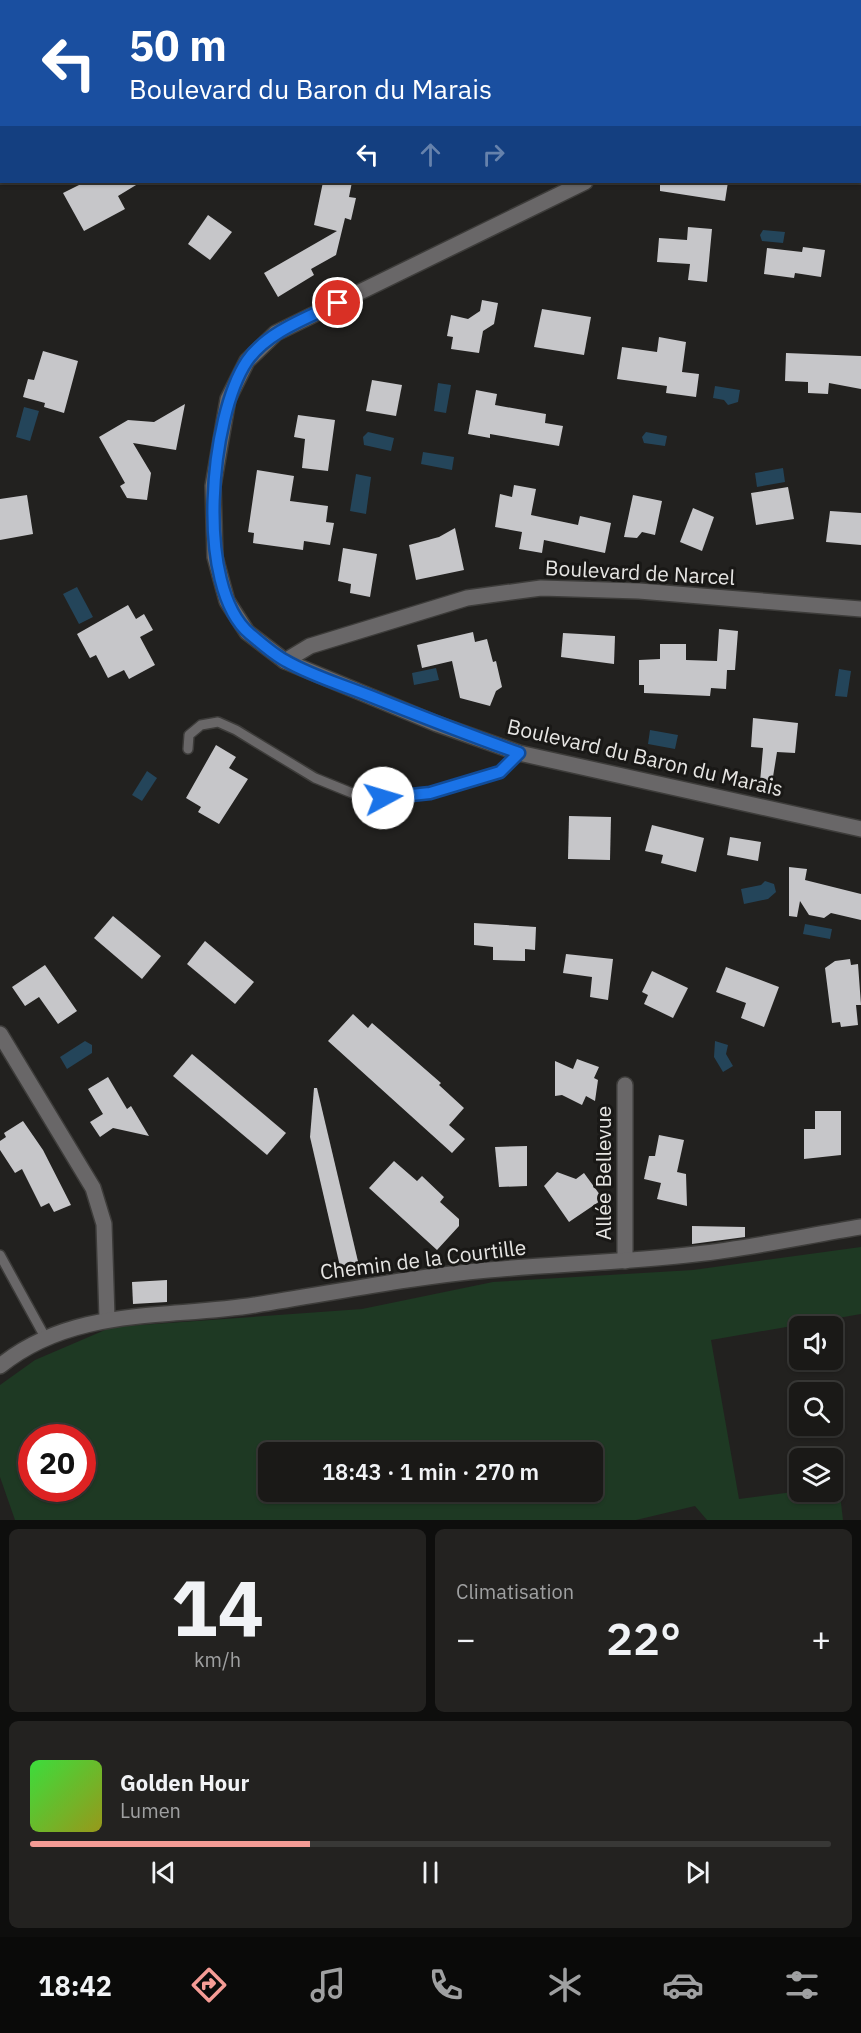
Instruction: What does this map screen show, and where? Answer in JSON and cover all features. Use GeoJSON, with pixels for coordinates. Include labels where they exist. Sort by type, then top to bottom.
{"type":"FeatureCollection","features":[{"type":"Feature","properties":{"kind":"street","name":"Boulevard du Baron du Marais"},"geometry":{"type":"LineString","coordinates":[[583,183],[276,333],[247,361],[228,399],[213,486],[214,557],[227,601],[247,632],[285,661],[437,724],[519,753],[861,829]]}},
{"type":"Feature","properties":{"kind":"street","name":"Boulevard de Narcel"},"geometry":{"type":"LineString","coordinates":[[285,661],[310,646],[468,598],[541,588],[639,591],[861,609]]}},
{"type":"Feature","properties":{"kind":"street"},"geometry":{"type":"LineString","coordinates":[[0,1034],[93,1188],[104,1224],[107,1318]]}},
{"type":"Feature","properties":{"kind":"street","name":"Allée Bellevue"},"geometry":{"type":"LineString","coordinates":[[625,1085],[625,1261]]}},
{"type":"Feature","properties":{"kind":"street","name":"Chemin de la Courtille"},"geometry":{"type":"LineString","coordinates":[[0,1366],[45,1337],[107,1318],[254,1305],[321,1292],[487,1270],[698,1254],[861,1227]]}},
{"type":"Feature","properties":{"kind":"lane"},"geometry":{"type":"LineString","coordinates":[[188,749],[189,735],[201,725],[218,722],[236,730],[315,778],[352,794],[383,798],[430,793],[500,772],[519,753]]}},
{"type":"Feature","properties":{"kind":"lane"},"geometry":{"type":"LineString","coordinates":[[0,1255],[45,1337]]}},
{"type":"Feature","properties":{"kind":"green space"},"geometry":{"type":"Polygon","coordinates":[[[861,1247],[861,1314],[843,1317],[789,1316],[789,1326],[711,1340],[739,1499],[789,1493],[789,1502],[841,1502],[843,1520],[707,1520],[695,1506],[636,1520],[15,1520],[0,1477],[0,1385],[35,1360],[112,1327],[362,1309],[493,1282],[693,1270],[861,1247]]]}},
{"type":"Feature","properties":{"kind":"water"},"geometry":{"type":"Polygon","coordinates":[[[763,230],[785,232],[783,243],[762,241],[760,235],[763,230]]]}},
{"type":"Feature","properties":{"kind":"water"},"geometry":{"type":"Polygon","coordinates":[[[438,383],[451,385],[446,413],[434,411],[438,383]]]}},
{"type":"Feature","properties":{"kind":"water"},"geometry":{"type":"Polygon","coordinates":[[[715,386],[740,390],[738,402],[728,405],[724,400],[713,398],[715,386]]]}},
{"type":"Feature","properties":{"kind":"water"},"geometry":{"type":"Polygon","coordinates":[[[24,407],[39,411],[30,441],[16,437],[24,407]]]}},
{"type":"Feature","properties":{"kind":"water"},"geometry":{"type":"Polygon","coordinates":[[[368,432],[394,438],[391,451],[364,445],[363,437],[368,432]]]}},
{"type":"Feature","properties":{"kind":"water"},"geometry":{"type":"Polygon","coordinates":[[[646,432],[667,436],[665,446],[644,443],[642,437],[646,432]]]}},
{"type":"Feature","properties":{"kind":"water"},"geometry":{"type":"Polygon","coordinates":[[[423,452],[454,457],[452,470],[421,464],[423,452]]]}},
{"type":"Feature","properties":{"kind":"water"},"geometry":{"type":"Polygon","coordinates":[[[783,468],[785,482],[757,487],[755,473],[783,468]]]}},
{"type":"Feature","properties":{"kind":"water"},"geometry":{"type":"Polygon","coordinates":[[[356,474],[371,477],[366,514],[350,511],[356,474]]]}},
{"type":"Feature","properties":{"kind":"water"},"geometry":{"type":"Polygon","coordinates":[[[77,587],[93,617],[79,624],[63,594],[77,587]]]}},
{"type":"Feature","properties":{"kind":"water"},"geometry":{"type":"Polygon","coordinates":[[[436,668],[439,680],[414,685],[412,673],[436,668]]]}},
{"type":"Feature","properties":{"kind":"water"},"geometry":{"type":"Polygon","coordinates":[[[839,669],[851,671],[847,697],[835,696],[839,669]]]}},
{"type":"Feature","properties":{"kind":"water"},"geometry":{"type":"Polygon","coordinates":[[[650,730],[678,735],[675,749],[648,744],[650,730]]]}},
{"type":"Feature","properties":{"kind":"water"},"geometry":{"type":"Polygon","coordinates":[[[147,771],[157,778],[142,801],[132,795],[147,771]]]}},
{"type":"Feature","properties":{"kind":"water"},"geometry":{"type":"Polygon","coordinates":[[[765,881],[774,884],[776,892],[768,899],[744,904],[741,889],[761,885],[765,881]]]}},
{"type":"Feature","properties":{"kind":"water"},"geometry":{"type":"Polygon","coordinates":[[[805,924],[832,929],[830,939],[803,934],[805,924]]]}},
{"type":"Feature","properties":{"kind":"water"},"geometry":{"type":"Polygon","coordinates":[[[85,1041],[92,1045],[92,1053],[67,1069],[60,1057],[85,1041]]]}},
{"type":"Feature","properties":{"kind":"water"},"geometry":{"type":"Polygon","coordinates":[[[715,1041],[728,1045],[726,1054],[733,1066],[723,1072],[714,1057],[715,1041]]]}},
{"type":"Feature","properties":{"kind":"building"},"geometry":{"type":"Polygon","coordinates":[[[83,183],[139,183],[118,196],[125,209],[84,231],[63,193],[83,183]]]}},
{"type":"Feature","properties":{"kind":"building"},"geometry":{"type":"Polygon","coordinates":[[[323,183],[352,183],[349,197],[356,198],[351,220],[345,218],[336,255],[311,269],[314,275],[278,297],[264,273],[337,231],[314,225],[323,183]]]}},
{"type":"Feature","properties":{"kind":"building"},"geometry":{"type":"Polygon","coordinates":[[[660,183],[728,183],[725,201],[660,191],[660,183]]]}},
{"type":"Feature","properties":{"kind":"building"},"geometry":{"type":"Polygon","coordinates":[[[208,215],[232,232],[210,260],[188,244],[208,215]]]}},
{"type":"Feature","properties":{"kind":"building"},"geometry":{"type":"Polygon","coordinates":[[[688,227],[712,229],[707,282],[688,280],[690,264],[657,262],[659,238],[687,240],[688,227]]]}},
{"type":"Feature","properties":{"kind":"building"},"geometry":{"type":"Polygon","coordinates":[[[803,247],[825,250],[821,277],[795,273],[794,278],[764,274],[767,248],[802,252],[803,247]]]}},
{"type":"Feature","properties":{"kind":"building"},"geometry":{"type":"Polygon","coordinates":[[[482,300],[498,303],[494,324],[483,331],[479,353],[451,349],[453,337],[447,336],[451,315],[468,319],[480,311],[482,300]]]}},
{"type":"Feature","properties":{"kind":"building"},"geometry":{"type":"Polygon","coordinates":[[[542,309],[591,317],[584,355],[534,347],[542,309]]]}},
{"type":"Feature","properties":{"kind":"building"},"geometry":{"type":"Polygon","coordinates":[[[659,337],[686,342],[682,372],[699,374],[696,397],[666,393],[667,386],[617,379],[622,347],[657,352],[659,337]]]}},
{"type":"Feature","properties":{"kind":"building"},"geometry":{"type":"Polygon","coordinates":[[[43,351],[78,361],[64,413],[44,407],[45,403],[23,397],[28,379],[34,380],[43,351]]]}},
{"type":"Feature","properties":{"kind":"building"},"geometry":{"type":"Polygon","coordinates":[[[786,353],[861,356],[861,389],[829,383],[828,394],[808,393],[808,382],[785,381],[786,353]]]}},
{"type":"Feature","properties":{"kind":"building"},"geometry":{"type":"Polygon","coordinates":[[[372,380],[402,385],[396,416],[366,411],[372,380]]]}},
{"type":"Feature","properties":{"kind":"building"},"geometry":{"type":"Polygon","coordinates":[[[476,390],[497,394],[495,405],[546,414],[545,423],[563,426],[559,446],[490,434],[490,438],[468,434],[476,390]]]}},
{"type":"Feature","properties":{"kind":"building"},"geometry":{"type":"Polygon","coordinates":[[[185,404],[176,450],[133,443],[151,473],[147,500],[127,498],[120,486],[125,483],[99,437],[128,420],[154,422],[185,404]]]}},
{"type":"Feature","properties":{"kind":"building"},"geometry":{"type":"Polygon","coordinates":[[[298,415],[335,420],[328,471],[302,468],[305,439],[294,437],[298,415]]]}},
{"type":"Feature","properties":{"kind":"building"},"geometry":{"type":"Polygon","coordinates":[[[257,470],[294,476],[290,501],[328,506],[326,522],[334,523],[330,545],[304,541],[303,550],[253,543],[254,533],[248,532],[257,470]]]}},
{"type":"Feature","properties":{"kind":"building"},"geometry":{"type":"Polygon","coordinates":[[[514,485],[536,489],[531,515],[578,525],[580,516],[611,523],[605,553],[544,540],[542,553],[519,549],[522,532],[495,527],[500,494],[512,497],[514,485]]]}},
{"type":"Feature","properties":{"kind":"building"},"geometry":{"type":"Polygon","coordinates":[[[788,487],[794,519],[756,525],[751,493],[788,487]]]}},
{"type":"Feature","properties":{"kind":"building"},"geometry":{"type":"Polygon","coordinates":[[[27,495],[33,534],[0,540],[0,499],[27,495]]]}},
{"type":"Feature","properties":{"kind":"building"},"geometry":{"type":"Polygon","coordinates":[[[633,495],[662,501],[655,535],[642,532],[637,538],[624,537],[633,495]]]}},
{"type":"Feature","properties":{"kind":"building"},"geometry":{"type":"Polygon","coordinates":[[[693,508],[714,517],[702,551],[680,542],[693,508]]]}},
{"type":"Feature","properties":{"kind":"building"},"geometry":{"type":"Polygon","coordinates":[[[830,511],[861,513],[861,545],[826,542],[830,511]]]}},
{"type":"Feature","properties":{"kind":"building"},"geometry":{"type":"Polygon","coordinates":[[[455,528],[464,570],[416,580],[409,545],[439,537],[455,528]]]}},
{"type":"Feature","properties":{"kind":"building"},"geometry":{"type":"Polygon","coordinates":[[[343,548],[377,554],[370,597],[350,593],[351,584],[338,581],[343,548]]]}},
{"type":"Feature","properties":{"kind":"building"},"geometry":{"type":"Polygon","coordinates":[[[128,605],[136,619],[144,614],[153,630],[140,637],[155,665],[129,679],[124,670],[108,678],[96,655],[90,658],[77,634],[128,605]]]}},
{"type":"Feature","properties":{"kind":"building"},"geometry":{"type":"Polygon","coordinates":[[[719,629],[738,631],[735,670],[727,670],[726,689],[711,688],[710,696],[644,693],[644,685],[639,685],[639,660],[660,659],[660,644],[686,644],[686,660],[717,661],[719,629]]]}},
{"type":"Feature","properties":{"kind":"building"},"geometry":{"type":"Polygon","coordinates":[[[473,632],[475,642],[487,639],[493,662],[496,661],[502,687],[496,691],[490,706],[460,698],[452,661],[422,668],[417,645],[473,632]]]}},
{"type":"Feature","properties":{"kind":"building"},"geometry":{"type":"Polygon","coordinates":[[[563,633],[615,636],[614,664],[561,657],[563,633]]]}},
{"type":"Feature","properties":{"kind":"building"},"geometry":{"type":"Polygon","coordinates":[[[753,718],[798,723],[795,753],[777,752],[772,783],[760,782],[763,748],[751,747],[753,718]]]}},
{"type":"Feature","properties":{"kind":"building"},"geometry":{"type":"Polygon","coordinates":[[[216,745],[236,757],[229,768],[248,779],[219,824],[198,812],[201,807],[186,798],[216,745]]]}},
{"type":"Feature","properties":{"kind":"building"},"geometry":{"type":"Polygon","coordinates":[[[569,816],[611,817],[610,860],[568,859],[569,816]]]}},
{"type":"Feature","properties":{"kind":"building"},"geometry":{"type":"Polygon","coordinates":[[[652,825],[704,838],[696,872],[661,863],[663,855],[645,851],[652,825]]]}},
{"type":"Feature","properties":{"kind":"building"},"geometry":{"type":"Polygon","coordinates":[[[730,837],[761,842],[758,861],[727,855],[730,837]]]}},
{"type":"Feature","properties":{"kind":"building"},"geometry":{"type":"Polygon","coordinates":[[[789,867],[807,869],[805,880],[861,894],[861,920],[831,913],[824,918],[809,915],[800,901],[797,917],[789,916],[789,867]]]}},
{"type":"Feature","properties":{"kind":"building"},"geometry":{"type":"Polygon","coordinates":[[[113,916],[161,956],[142,979],[94,938],[113,916]]]}},
{"type":"Feature","properties":{"kind":"building"},"geometry":{"type":"Polygon","coordinates":[[[474,923],[536,927],[535,950],[525,949],[525,961],[493,960],[493,947],[474,945],[474,923]]]}},
{"type":"Feature","properties":{"kind":"building"},"geometry":{"type":"Polygon","coordinates":[[[205,941],[254,982],[235,1004],[187,964],[205,941]]]}},
{"type":"Feature","properties":{"kind":"building"},"geometry":{"type":"Polygon","coordinates":[[[566,954],[613,959],[608,1000],[590,997],[592,977],[563,973],[566,954]]]}},
{"type":"Feature","properties":{"kind":"building"},"geometry":{"type":"Polygon","coordinates":[[[850,959],[851,965],[858,964],[861,1005],[856,1005],[858,1025],[841,1027],[840,1022],[832,1023],[825,968],[835,961],[850,959]]]}},
{"type":"Feature","properties":{"kind":"building"},"geometry":{"type":"Polygon","coordinates":[[[45,965],[77,1011],[58,1024],[39,997],[25,1006],[12,987],[45,965]]]}},
{"type":"Feature","properties":{"kind":"building"},"geometry":{"type":"Polygon","coordinates":[[[726,967],[779,987],[764,1027],[741,1018],[746,1003],[716,992],[726,967]]]}},
{"type":"Feature","properties":{"kind":"building"},"geometry":{"type":"Polygon","coordinates":[[[652,971],[688,988],[673,1018],[644,1004],[648,995],[642,992],[652,971]]]}},
{"type":"Feature","properties":{"kind":"building"},"geometry":{"type":"Polygon","coordinates":[[[353,1014],[368,1028],[372,1023],[441,1083],[439,1085],[464,1108],[449,1125],[465,1139],[452,1153],[328,1041],[353,1014]]]}},
{"type":"Feature","properties":{"kind":"building"},"geometry":{"type":"Polygon","coordinates":[[[192,1054],[286,1133],[267,1155],[173,1076],[192,1054]]]}},
{"type":"Feature","properties":{"kind":"building"},"geometry":{"type":"Polygon","coordinates":[[[577,1059],[599,1067],[594,1078],[598,1080],[595,1101],[586,1096],[582,1105],[562,1095],[555,1096],[555,1061],[573,1069],[577,1059]]]}},
{"type":"Feature","properties":{"kind":"building"},"geometry":{"type":"Polygon","coordinates":[[[108,1077],[127,1109],[131,1106],[149,1136],[113,1128],[100,1137],[90,1122],[103,1114],[88,1089],[108,1077]]]}},
{"type":"Feature","properties":{"kind":"building"},"geometry":{"type":"Polygon","coordinates":[[[314,1088],[317,1088],[361,1274],[342,1275],[310,1137],[314,1088]]]}},
{"type":"Feature","properties":{"kind":"building"},"geometry":{"type":"Polygon","coordinates":[[[815,1111],[841,1111],[841,1155],[804,1159],[804,1129],[815,1129],[815,1111]]]}},
{"type":"Feature","properties":{"kind":"building"},"geometry":{"type":"Polygon","coordinates":[[[23,1121],[43,1150],[71,1205],[54,1212],[49,1203],[41,1207],[22,1169],[15,1173],[0,1150],[0,1141],[6,1137],[4,1133],[23,1121]]]}},
{"type":"Feature","properties":{"kind":"building"},"geometry":{"type":"Polygon","coordinates":[[[659,1135],[684,1140],[677,1172],[686,1174],[687,1206],[657,1199],[661,1183],[644,1179],[649,1156],[655,1156],[659,1135]]]}},
{"type":"Feature","properties":{"kind":"building"},"geometry":{"type":"Polygon","coordinates":[[[527,1146],[527,1186],[499,1187],[495,1147],[527,1146]]]}},
{"type":"Feature","properties":{"kind":"building"},"geometry":{"type":"Polygon","coordinates":[[[394,1161],[417,1181],[422,1176],[444,1197],[440,1202],[459,1219],[459,1226],[437,1250],[369,1188],[394,1161]]]}},
{"type":"Feature","properties":{"kind":"building"},"geometry":{"type":"Polygon","coordinates":[[[557,1172],[576,1179],[584,1173],[603,1199],[569,1222],[544,1186],[557,1172]]]}},
{"type":"Feature","properties":{"kind":"building"},"geometry":{"type":"Polygon","coordinates":[[[692,1226],[745,1227],[745,1237],[692,1244],[692,1226]]]}},
{"type":"Feature","properties":{"kind":"building"},"geometry":{"type":"Polygon","coordinates":[[[167,1280],[167,1302],[133,1304],[132,1282],[167,1280]]]}},
{"type":"Feature","properties":{"kind":"route"},"geometry":{"type":"LineString","coordinates":[[338,303],[276,333],[247,361],[228,399],[213,486],[214,557],[227,601],[247,632],[285,661],[437,724],[519,753],[500,772],[430,793],[383,798]]}}]}
